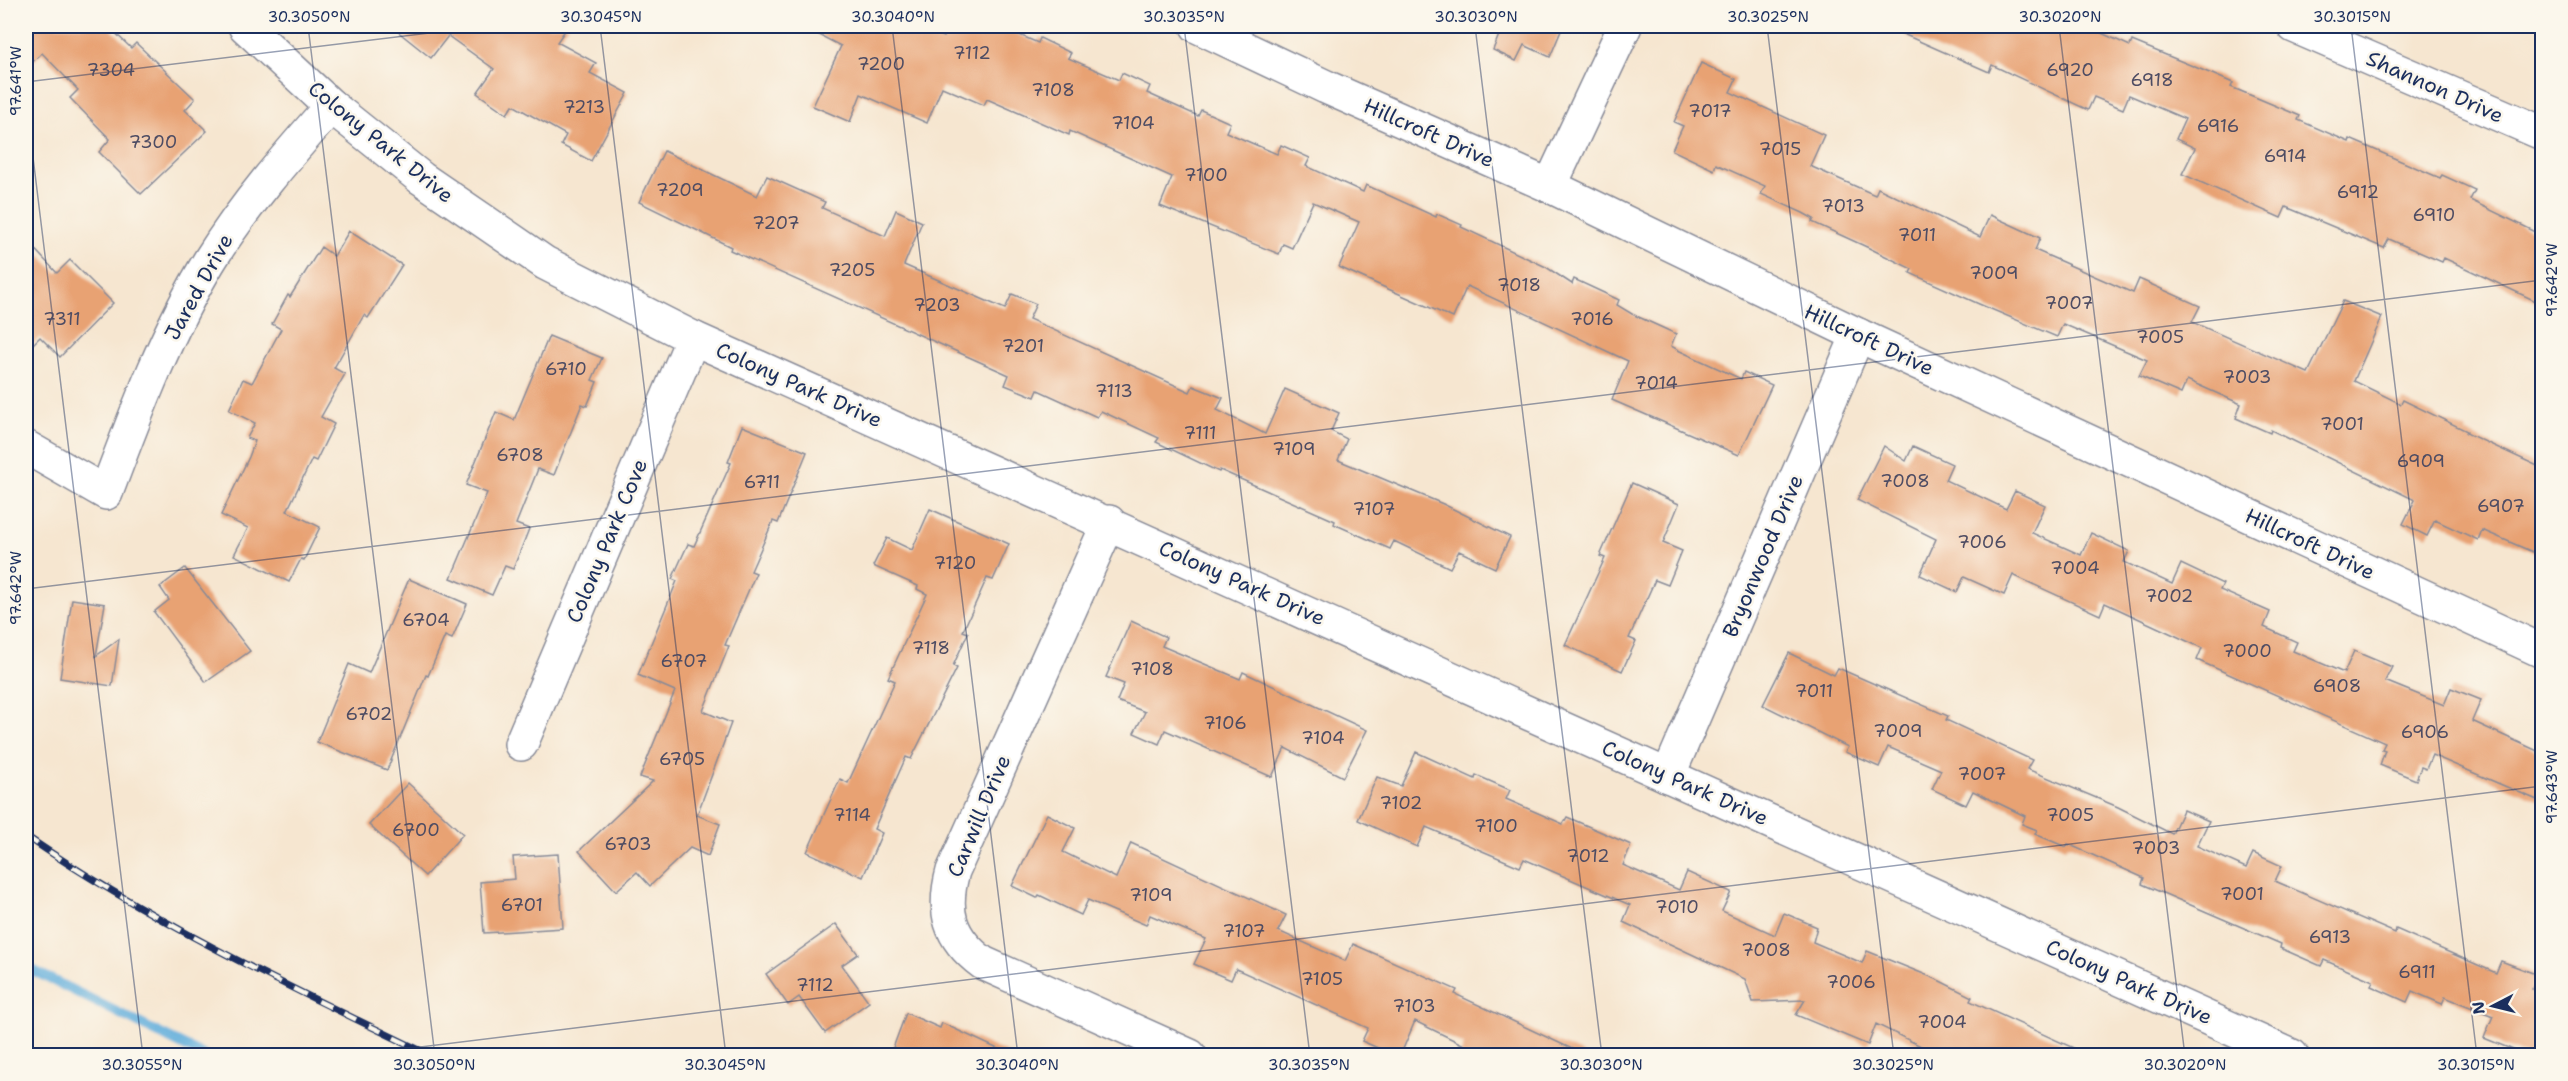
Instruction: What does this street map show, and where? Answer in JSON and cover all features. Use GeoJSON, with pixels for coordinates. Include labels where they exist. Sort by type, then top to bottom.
{"type":"FeatureCollection","features":[{"type":"Feature","properties":{"kind":"street","name":"Colony Park Drive"},"geometry":{"type":"LineString","coordinates":[[245,26],[331,106],[422,178],[545,263],[693,338],[1108,522],[2292,1056]]}},
{"type":"Feature","properties":{"kind":"street","name":"Hillcroft Drive"},"geometry":{"type":"LineString","coordinates":[[1197,26],[1326,87],[1550,186],[1858,335],[2542,651]]}},
{"type":"Feature","properties":{"kind":"street"},"geometry":{"type":"LineString","coordinates":[[1550,186],[1625,26]]}},
{"type":"Feature","properties":{"kind":"street","name":"Shannon Drive"},"geometry":{"type":"LineString","coordinates":[[2294,26],[2542,134]]}},
{"type":"Feature","properties":{"kind":"street","name":"Jared Drive"},"geometry":{"type":"LineString","coordinates":[[26,447],[106,493],[137,408],[168,340],[210,261],[278,166],[331,106]]}},
{"type":"Feature","properties":{"kind":"street","name":"Bryonwood Drive"},"geometry":{"type":"LineString","coordinates":[[1668,776],[1858,335]]}},
{"type":"Feature","properties":{"kind":"street","name":"Colony Park Cove"},"geometry":{"type":"LineString","coordinates":[[521,744],[693,338]]}},
{"type":"Feature","properties":{"kind":"street","name":"Carwill Drive"},"geometry":{"type":"LineString","coordinates":[[1108,522],[953,871],[948,890],[948,909],[958,940],[983,963],[1190,1056]]}},
{"type":"Feature","properties":{"kind":"building"},"geometry":{"type":"Polygon","coordinates":[[[26,26],[108,26],[131,48],[136,43],[195,99],[185,110],[207,131],[141,194],[99,152],[110,139],[70,98],[78,90],[42,53],[26,68],[26,26]]]}},
{"type":"Feature","properties":{"kind":"building"},"geometry":{"type":"Polygon","coordinates":[[[391,26],[568,26],[557,42],[596,63],[590,73],[628,93],[591,161],[561,145],[566,135],[513,105],[507,114],[477,93],[494,69],[448,36],[431,58],[391,26]]]}},
{"type":"Feature","properties":{"kind":"building"},"geometry":{"type":"Polygon","coordinates":[[[802,26],[919,26],[944,37],[949,26],[990,26],[998,29],[999,26],[1038,43],[1040,38],[1071,53],[1068,58],[1119,80],[1122,73],[1150,86],[1147,93],[1198,116],[1201,110],[1230,123],[1226,132],[1277,154],[1281,145],[1310,158],[1306,166],[1363,192],[1366,185],[1436,217],[1437,214],[1462,225],[1461,227],[1546,267],[1572,284],[1574,279],[1619,300],[1617,305],[1632,314],[1676,334],[1671,346],[1680,351],[1741,379],[1744,372],[1772,385],[1739,455],[1612,400],[1628,361],[1467,286],[1453,318],[1339,267],[1359,222],[1313,202],[1292,248],[1283,244],[1279,254],[1160,206],[1172,177],[1070,131],[1069,135],[987,99],[984,105],[942,87],[927,123],[861,94],[850,122],[813,106],[841,46],[802,26]]]}},
{"type":"Feature","properties":{"kind":"building"},"geometry":{"type":"Polygon","coordinates":[[[1477,26],[1563,26],[1550,57],[1524,45],[1516,61],[1493,50],[1499,35],[1477,26]]]}},
{"type":"Feature","properties":{"kind":"building"},"geometry":{"type":"Polygon","coordinates":[[[1885,26],[2086,26],[2130,46],[2132,41],[2212,74],[2233,83],[2231,87],[2300,116],[2298,120],[2349,142],[2350,139],[2440,178],[2442,175],[2475,190],[2470,200],[2542,235],[2542,304],[2444,258],[2442,262],[2389,239],[2384,248],[2286,207],[2281,218],[2182,174],[2195,148],[2176,139],[2185,119],[2129,95],[2123,109],[2094,97],[2088,110],[1992,65],[1989,72],[1885,26]]]}},
{"type":"Feature","properties":{"kind":"building"},"geometry":{"type":"Polygon","coordinates":[[[1701,63],[1736,79],[1730,92],[1824,135],[1810,166],[1875,195],[1878,188],[1980,237],[1990,215],[2040,238],[2035,250],[2133,293],[2139,279],[2200,306],[2192,322],[2308,373],[2343,301],[2382,317],[2354,381],[2401,404],[2403,400],[2467,431],[2466,433],[2542,468],[2542,556],[2482,530],[2478,540],[2435,520],[2427,536],[2403,524],[2415,500],[2271,430],[2270,433],[2236,418],[2241,404],[2187,380],[2181,394],[2139,376],[2147,360],[2063,324],[2057,337],[1979,304],[1910,273],[1912,269],[1812,222],[1814,219],[1761,194],[1765,186],[1716,164],[1714,170],[1672,150],[1683,126],[1674,122],[1701,63]]]}},
{"type":"Feature","properties":{"kind":"building"},"geometry":{"type":"Polygon","coordinates":[[[664,151],[757,196],[767,176],[825,202],[822,208],[885,236],[896,210],[922,222],[904,265],[1005,309],[1012,294],[1036,304],[1029,319],[1190,392],[1193,386],[1223,398],[1217,410],[1265,434],[1285,389],[1339,413],[1331,431],[1347,439],[1338,460],[1443,504],[1510,537],[1495,568],[1459,551],[1450,568],[1394,541],[1390,549],[1334,524],[1335,521],[1220,470],[1219,472],[1156,442],[1159,438],[1101,411],[1097,417],[1038,390],[1035,397],[1005,385],[1009,375],[730,250],[731,247],[639,202],[664,151]]]}},
{"type":"Feature","properties":{"kind":"building"},"geometry":{"type":"Polygon","coordinates":[[[349,231],[402,265],[368,318],[364,315],[334,368],[345,374],[321,417],[334,424],[316,461],[312,459],[287,511],[320,527],[304,560],[301,559],[289,582],[234,555],[248,528],[221,515],[255,441],[247,438],[255,423],[229,410],[243,379],[252,383],[281,329],[272,324],[288,295],[290,297],[321,247],[334,256],[349,231]]]}},
{"type":"Feature","properties":{"kind":"building"},"geometry":{"type":"Polygon","coordinates":[[[26,240],[57,273],[70,260],[113,303],[60,357],[40,337],[26,351],[26,240]]]}},
{"type":"Feature","properties":{"kind":"building"},"geometry":{"type":"Polygon","coordinates":[[[549,336],[602,358],[592,380],[597,382],[587,406],[582,404],[554,475],[538,469],[516,524],[529,529],[513,569],[505,566],[492,595],[451,578],[487,493],[466,485],[496,412],[514,420],[549,336]]]}},
{"type":"Feature","properties":{"kind":"building"},"geometry":{"type":"Polygon","coordinates":[[[742,426],[807,452],[778,523],[773,521],[751,571],[756,573],[725,645],[729,646],[703,711],[731,723],[697,815],[720,824],[708,856],[690,848],[650,886],[637,872],[616,891],[579,851],[653,781],[640,777],[675,691],[638,675],[677,581],[672,579],[688,544],[694,546],[731,463],[728,462],[742,426]]]}},
{"type":"Feature","properties":{"kind":"building"},"geometry":{"type":"Polygon","coordinates":[[[1884,446],[1906,461],[1913,446],[1952,464],[1945,480],[2006,509],[2015,491],[2045,505],[2032,533],[2081,555],[2091,533],[2129,551],[2124,562],[2172,584],[2181,564],[2223,584],[2220,590],[2270,612],[2264,627],[2297,642],[2293,651],[2344,673],[2354,651],[2392,667],[2385,681],[2444,705],[2451,688],[2481,700],[2472,721],[2542,753],[2542,802],[2432,755],[2426,769],[2421,767],[2416,780],[2380,765],[2385,743],[2197,660],[2202,648],[2105,603],[2100,615],[2013,575],[2004,595],[1964,577],[1957,592],[1920,575],[1936,539],[1857,500],[1884,446]]]}},
{"type":"Feature","properties":{"kind":"building"},"geometry":{"type":"Polygon","coordinates":[[[1632,483],[1679,504],[1663,543],[1682,551],[1668,585],[1655,580],[1629,638],[1636,641],[1622,671],[1565,645],[1605,558],[1600,556],[1632,483]]]}},
{"type":"Feature","properties":{"kind":"building"},"geometry":{"type":"Polygon","coordinates":[[[930,509],[1009,544],[993,580],[987,578],[963,631],[968,633],[953,666],[957,668],[911,759],[906,757],[874,829],[882,833],[863,877],[807,852],[840,779],[848,783],[895,681],[888,678],[927,594],[917,589],[918,586],[873,566],[887,538],[912,550],[930,509]]]}},
{"type":"Feature","properties":{"kind":"building"},"geometry":{"type":"Polygon","coordinates":[[[185,568],[250,651],[206,682],[154,612],[169,600],[160,587],[185,568]]]}},
{"type":"Feature","properties":{"kind":"building"},"geometry":{"type":"Polygon","coordinates":[[[409,579],[467,604],[452,639],[445,636],[428,676],[426,675],[387,770],[317,742],[349,664],[369,673],[409,579]]]}},
{"type":"Feature","properties":{"kind":"building"},"geometry":{"type":"Polygon","coordinates":[[[72,599],[105,604],[96,656],[119,639],[112,686],[60,678],[72,599]]]}},
{"type":"Feature","properties":{"kind":"building"},"geometry":{"type":"Polygon","coordinates":[[[1131,621],[1166,637],[1162,646],[1240,679],[1243,672],[1367,730],[1343,777],[1285,748],[1272,777],[1165,730],[1159,744],[1134,733],[1145,712],[1117,701],[1124,684],[1106,677],[1131,621]]]}},
{"type":"Feature","properties":{"kind":"building"},"geometry":{"type":"Polygon","coordinates":[[[1789,653],[1834,675],[1838,668],[1948,716],[1946,720],[2032,760],[2027,769],[2118,807],[2172,834],[2183,810],[2209,821],[2197,846],[2246,868],[2253,853],[2282,866],[2275,881],[2395,933],[2396,929],[2496,973],[2501,961],[2538,975],[2532,989],[2542,993],[2542,1037],[2535,1056],[2528,1056],[2484,1038],[2493,1016],[2445,997],[2442,1004],[2412,991],[2407,1002],[2371,986],[2373,981],[2324,960],[2321,966],[2280,948],[2281,944],[2142,884],[2144,878],[2068,844],[2066,847],[2035,834],[2037,830],[2022,824],[2025,816],[1973,791],[1966,805],[1932,789],[1941,770],[1888,747],[1879,767],[1845,752],[1848,747],[1763,705],[1789,653]]]}},
{"type":"Feature","properties":{"kind":"building"},"geometry":{"type":"Polygon","coordinates":[[[1416,752],[1475,779],[1476,775],[1510,790],[1506,799],[1563,824],[1567,817],[1631,845],[1623,865],[1679,890],[1687,872],[1731,892],[1722,911],[1775,935],[1784,913],[1817,927],[1813,942],[1862,963],[1867,951],[1936,979],[1972,997],[1970,1001],[2091,1056],[1941,1056],[1876,1024],[1868,1045],[1796,1015],[1805,1000],[1753,1002],[1745,979],[1623,922],[1630,905],[1524,859],[1520,867],[1426,827],[1417,847],[1358,820],[1377,777],[1401,786],[1416,752]]]}},
{"type":"Feature","properties":{"kind":"building"},"geometry":{"type":"Polygon","coordinates":[[[408,783],[463,834],[425,876],[369,825],[408,783]]]}},
{"type":"Feature","properties":{"kind":"building"},"geometry":{"type":"Polygon","coordinates":[[[1047,814],[1075,828],[1063,852],[1116,878],[1131,843],[1286,915],[1278,931],[1345,961],[1353,944],[1457,990],[1455,994],[1587,1056],[1460,1056],[1464,1045],[1415,1021],[1400,1056],[1396,1056],[1362,1041],[1368,1028],[1236,969],[1231,980],[1194,964],[1206,939],[1150,915],[1146,925],[1088,900],[1081,915],[1039,895],[1037,898],[1012,886],[1047,814]]]}},
{"type":"Feature","properties":{"kind":"building"},"geometry":{"type":"Polygon","coordinates":[[[558,854],[563,928],[484,933],[480,882],[515,879],[513,857],[558,854]]]}},
{"type":"Feature","properties":{"kind":"building"},"geometry":{"type":"Polygon","coordinates":[[[836,924],[858,954],[842,965],[869,1002],[825,1033],[799,997],[788,1005],[766,974],[836,924]]]}},
{"type":"Feature","properties":{"kind":"building"},"geometry":{"type":"Polygon","coordinates":[[[906,1013],[940,1028],[942,1023],[1013,1056],[890,1056],[906,1013]]]}},
{"type":"Feature","properties":{"kind":"waterway"},"geometry":{"type":"LineString","coordinates":[[26,967],[205,1056]]}},
{"type":"Feature","properties":{"kind":"railway"},"geometry":{"type":"LineString","coordinates":[[26,836],[123,898],[224,954],[432,1056]]}}]}
